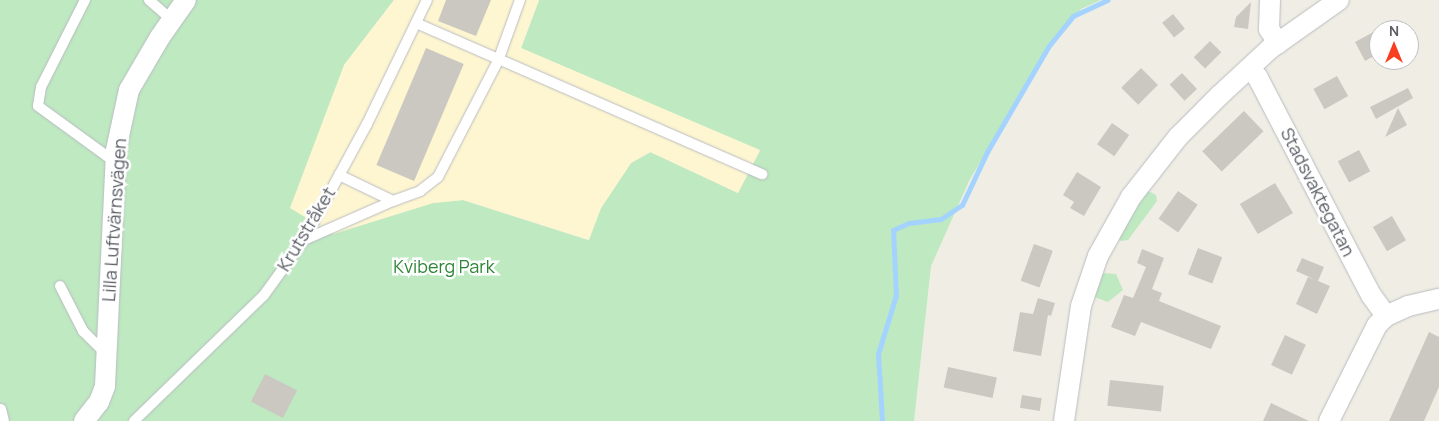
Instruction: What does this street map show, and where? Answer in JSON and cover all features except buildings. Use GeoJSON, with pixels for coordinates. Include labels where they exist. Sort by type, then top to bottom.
{"type":"FeatureCollection","features":[{"type":"Feature","properties":{"kind":"street","name":"Lilla Luftvärnsvägen"},"geometry":{"type":"LineString","coordinates":[[84,421],[99,402],[104,386],[115,162],[129,90],[186,0]]}},
{"type":"Feature","properties":{"kind":"street"},"geometry":{"type":"LineString","coordinates":[[1270,0],[1269,29],[1278,43]]}},
{"type":"Feature","properties":{"kind":"street"},"geometry":{"type":"LineString","coordinates":[[1064,421],[1081,306],[1098,256],[1131,197],[1178,137],[1250,68],[1278,43],[1339,0]]}},
{"type":"Feature","properties":{"kind":"street","name":"Stadsvaktegatan"},"geometry":{"type":"LineString","coordinates":[[1250,68],[1258,78],[1371,296],[1386,316]]}},
{"type":"Feature","properties":{"kind":"street"},"geometry":{"type":"LineString","coordinates":[[1329,421],[1361,351],[1386,316],[1408,306],[1439,299]]}},
{"type":"Feature","properties":{"kind":"lane"},"geometry":{"type":"LineString","coordinates":[[84,0],[41,87],[38,106],[115,162]]}},
{"type":"Feature","properties":{"kind":"lane"},"geometry":{"type":"LineString","coordinates":[[149,0],[172,20]]}},
{"type":"Feature","properties":{"kind":"lane","name":"Krutstråket"},"geometry":{"type":"LineString","coordinates":[[134,421],[264,295],[304,240],[367,124],[426,0]]}},
{"type":"Feature","properties":{"kind":"lane"},"geometry":{"type":"LineString","coordinates":[[304,240],[420,191],[438,177],[498,61],[520,0]]}},
{"type":"Feature","properties":{"kind":"lane"},"geometry":{"type":"LineString","coordinates":[[416,23],[498,61],[762,174]]}},
{"type":"Feature","properties":{"kind":"lane"},"geometry":{"type":"LineString","coordinates":[[339,175],[393,201]]}},
{"type":"Feature","properties":{"kind":"lane"},"geometry":{"type":"LineString","coordinates":[[60,286],[83,331],[106,354]]}},
{"type":"Feature","properties":{"kind":"lane"},"geometry":{"type":"LineString","coordinates":[[1,409],[4,421]]}},
{"type":"Feature","properties":{"kind":"green space","name":"Kviberg Park"},"geometry":{"type":"Polygon","coordinates":[[[0,0],[394,0],[344,65],[333,234],[433,203],[463,200],[588,240],[601,208],[631,163],[651,152],[738,193],[760,151],[521,48],[539,0],[1101,0],[1081,9],[1050,49],[970,179],[931,266],[914,421],[0,421],[0,0]]]}},
{"type":"Feature","properties":{"kind":"green space"},"geometry":{"type":"Polygon","coordinates":[[[1148,191],[1156,195],[1157,201],[1128,240],[1120,241],[1118,237],[1148,191]]]}},
{"type":"Feature","properties":{"kind":"green space"},"geometry":{"type":"Polygon","coordinates":[[[1103,273],[1116,274],[1123,290],[1108,302],[1094,297],[1103,273]]]}},
{"type":"Feature","properties":{"kind":"sand"},"geometry":{"type":"Polygon","coordinates":[[[394,0],[539,0],[521,48],[760,150],[738,193],[650,152],[631,163],[601,208],[589,240],[463,200],[433,203],[333,234],[290,208],[344,65],[394,0]]]}},
{"type":"Feature","properties":{"kind":"waterway"},"geometry":{"type":"LineString","coordinates":[[882,421],[878,354],[896,295],[893,230],[909,223],[941,219],[962,205],[987,152],[1048,47],[1073,16],[1107,0]]}}]}
